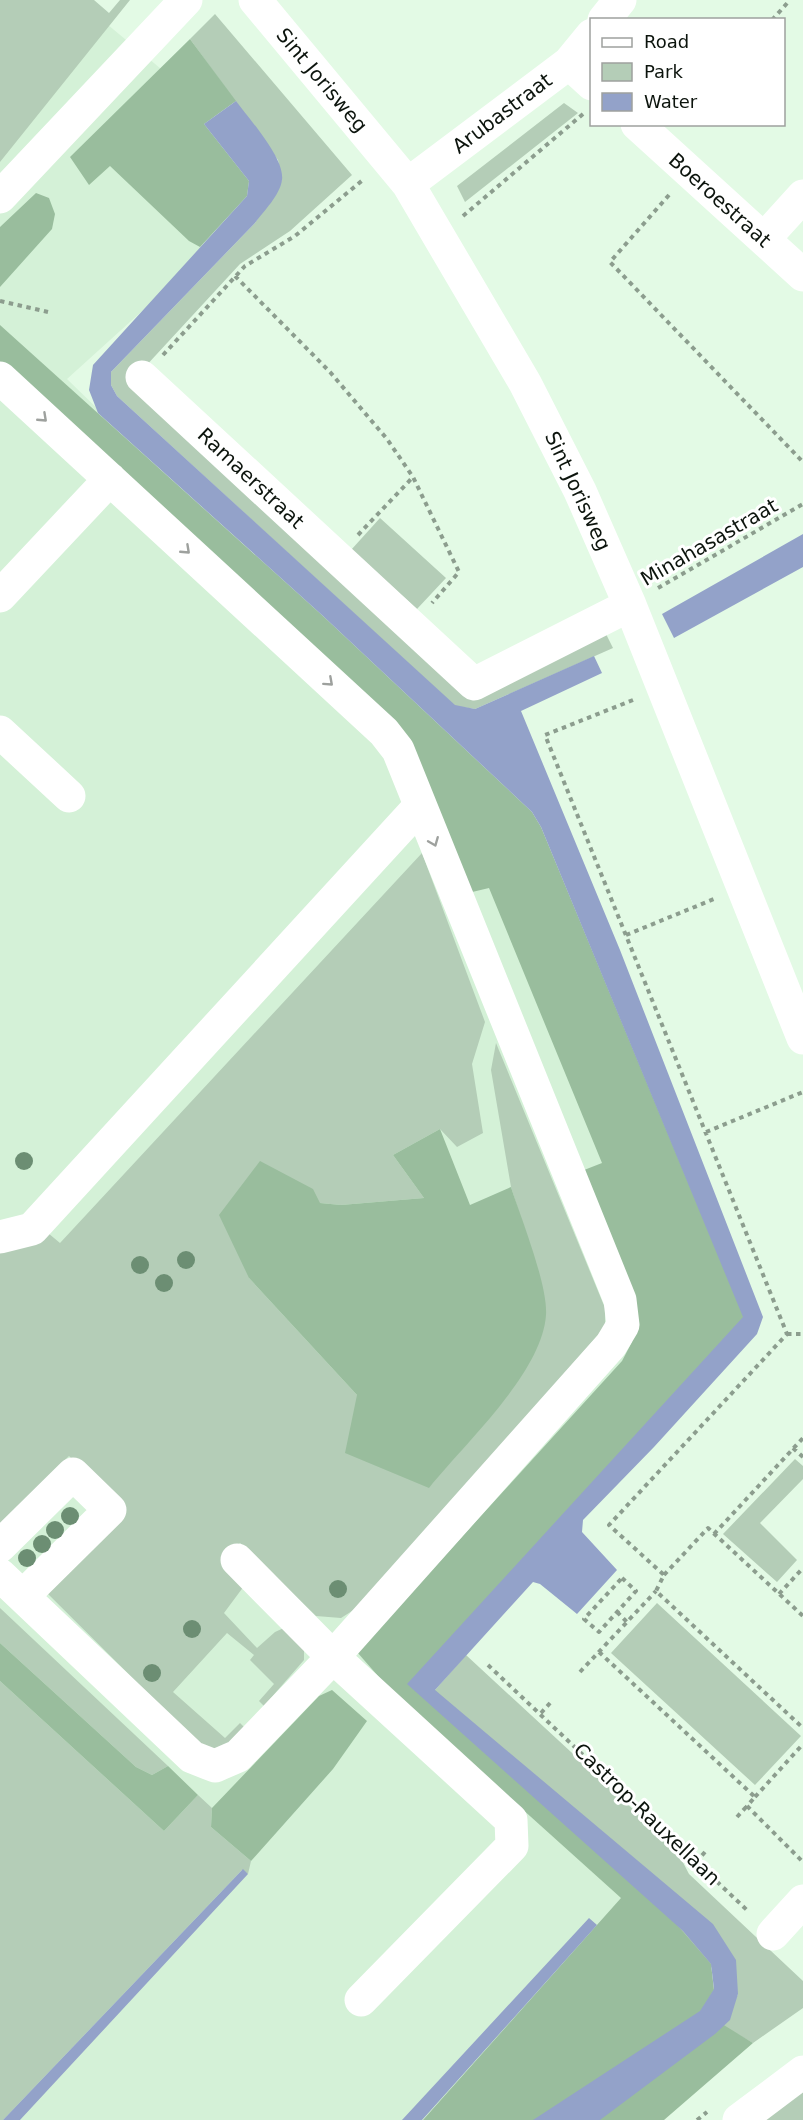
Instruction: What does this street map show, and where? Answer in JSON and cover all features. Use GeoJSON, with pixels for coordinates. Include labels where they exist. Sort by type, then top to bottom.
{"type":"FeatureCollection","features":[{"type":"Feature","properties":{"kind":"street"},"geometry":{"type":"LineString","coordinates":[[0,197],[186,0]]}},
{"type":"Feature","properties":{"kind":"street","name":"Sint Jorisweg"},"geometry":{"type":"LineString","coordinates":[[255,0],[408,184],[525,383],[580,491],[630,605],[803,1038]]}},
{"type":"Feature","properties":{"kind":"street"},"geometry":{"type":"LineString","coordinates":[[606,18],[620,0]]}},
{"type":"Feature","properties":{"kind":"street","name":"Arubastraat"},"geometry":{"type":"LineString","coordinates":[[408,184],[580,73],[590,38]]}},
{"type":"Feature","properties":{"kind":"street","name":"Boeroestraat"},"geometry":{"type":"LineString","coordinates":[[639,126],[803,275]]}},
{"type":"Feature","properties":{"kind":"street"},"geometry":{"type":"LineString","coordinates":[[764,239],[803,196]]}},
{"type":"Feature","properties":{"kind":"street","name":"Ramaerstraat"},"geometry":{"type":"LineString","coordinates":[[142,377],[474,684],[630,605]]}},
{"type":"Feature","properties":{"kind":"street"},"geometry":{"type":"LineString","coordinates":[[0,378],[384,732],[398,750],[620,1300],[623,1325],[611,1345],[333,1657],[238,1756],[215,1766],[192,1757],[12,1586],[110,1510],[73,1474],[0,1546]]}},
{"type":"Feature","properties":{"kind":"street"},"geometry":{"type":"LineString","coordinates":[[0,596],[110,479]]}},
{"type":"Feature","properties":{"kind":"street"},"geometry":{"type":"LineString","coordinates":[[0,732],[69,796]]}},
{"type":"Feature","properties":{"kind":"street"},"geometry":{"type":"LineString","coordinates":[[0,1237],[32,1229],[420,806]]}},
{"type":"Feature","properties":{"kind":"street"},"geometry":{"type":"LineString","coordinates":[[237,1560],[333,1657],[511,1820],[512,1846],[361,2000]]}},
{"type":"Feature","properties":{"kind":"street"},"geometry":{"type":"LineString","coordinates":[[773,1934],[803,1901]]}},
{"type":"Feature","properties":{"kind":"street"},"geometry":{"type":"LineString","coordinates":[[739,2120],[803,2072]]}},
{"type":"Feature","properties":{"kind":"path"},"geometry":{"type":"LineString","coordinates":[[774,18],[790,0]]}},
{"type":"Feature","properties":{"kind":"path"},"geometry":{"type":"LineString","coordinates":[[439,236],[590,107]]}},
{"type":"Feature","properties":{"kind":"path"},"geometry":{"type":"LineString","coordinates":[[142,377],[245,266],[296,236],[387,159]]}},
{"type":"Feature","properties":{"kind":"path"},"geometry":{"type":"LineString","coordinates":[[689,172],[610,262],[803,462]]}},
{"type":"Feature","properties":{"kind":"path"},"geometry":{"type":"LineString","coordinates":[[235,276],[357,401],[413,477],[459,572],[413,627]]}},
{"type":"Feature","properties":{"kind":"path"},"geometry":{"type":"LineString","coordinates":[[0,301],[48,312]]}},
{"type":"Feature","properties":{"kind":"path"},"geometry":{"type":"LineString","coordinates":[[338,557],[413,477]]}},
{"type":"Feature","properties":{"kind":"path","name":"Minahasastraat"},"geometry":{"type":"LineString","coordinates":[[630,605],[803,504]]}},
{"type":"Feature","properties":{"kind":"path"},"geometry":{"type":"LineString","coordinates":[[665,688],[546,735],[788,1334]]}},
{"type":"Feature","properties":{"kind":"path"},"geometry":{"type":"LineString","coordinates":[[626,935],[743,887]]}},
{"type":"Feature","properties":{"kind":"path"},"geometry":{"type":"LineString","coordinates":[[706,1131],[803,1092]]}},
{"type":"Feature","properties":{"kind":"path"},"geometry":{"type":"LineString","coordinates":[[664,1575],[609,1525],[788,1334],[803,1334]]}},
{"type":"Feature","properties":{"kind":"path"},"geometry":{"type":"LineString","coordinates":[[714,1534],[803,1438]]}},
{"type":"Feature","properties":{"kind":"path"},"geometry":{"type":"LineString","coordinates":[[794,1448],[803,1457]]}},
{"type":"Feature","properties":{"kind":"path"},"geometry":{"type":"LineString","coordinates":[[580,1672],[656,1591],[664,1575],[708,1528],[803,1616]]}},
{"type":"Feature","properties":{"kind":"path"},"geometry":{"type":"LineString","coordinates":[[779,1594],[803,1568]]}},
{"type":"Feature","properties":{"kind":"path"},"geometry":{"type":"LineString","coordinates":[[622,1578],[636,1591],[617,1612],[599,1632],[584,1619],[622,1578]]}},
{"type":"Feature","properties":{"kind":"path"},"geometry":{"type":"LineString","coordinates":[[656,1591],[803,1728]]}},
{"type":"Feature","properties":{"kind":"path"},"geometry":{"type":"LineString","coordinates":[[617,1612],[627,1622]]}},
{"type":"Feature","properties":{"kind":"path"},"geometry":{"type":"LineString","coordinates":[[599,1652],[755,1797]]}},
{"type":"Feature","properties":{"kind":"path","name":"Castrop-Rauxellaan"},"geometry":{"type":"LineString","coordinates":[[488,1665],[773,1934]]}},
{"type":"Feature","properties":{"kind":"path"},"geometry":{"type":"LineString","coordinates":[[541,1713],[551,1702]]}},
{"type":"Feature","properties":{"kind":"path"},"geometry":{"type":"LineString","coordinates":[[737,1817],[803,1744]]}},
{"type":"Feature","properties":{"kind":"path"},"geometry":{"type":"LineString","coordinates":[[747,1806],[803,1862]]}},
{"type":"Feature","properties":{"kind":"path"},"geometry":{"type":"LineString","coordinates":[[696,1862],[705,1852]]}},
{"type":"Feature","properties":{"kind":"shaded area"},"geometry":{"type":"Polygon","coordinates":[[[0,0],[78,0],[190,93],[278,188],[67,379],[533,833],[734,1300],[389,1682],[704,1973],[512,2120],[0,2120],[0,0]]]}},
{"type":"Feature","properties":{"kind":"shaded area"},"geometry":{"type":"Polygon","coordinates":[[[190,39],[236,101],[204,124],[249,181],[247,196],[200,247],[189,241],[110,166],[89,185],[70,157],[190,39]]]}},
{"type":"Feature","properties":{"kind":"shaded area"},"geometry":{"type":"Polygon","coordinates":[[[36,193],[49,198],[55,214],[52,229],[0,287],[0,227],[36,193]]]}},
{"type":"Feature","properties":{"kind":"shaded area"},"geometry":{"type":"Polygon","coordinates":[[[0,325],[323,616],[532,812],[541,827],[744,1317],[418,1674],[638,1880],[711,1964],[714,1990],[701,2011],[753,2043],[664,2120],[423,2120],[621,1898],[392,1692],[357,1652],[622,1361],[632,1342],[636,1311],[579,1172],[602,1163],[489,888],[468,893],[414,767],[0,369],[0,325]]]}},
{"type":"Feature","properties":{"kind":"shaded area"},"geometry":{"type":"Polygon","coordinates":[[[440,1129],[470,1205],[511,1187],[543,1287],[546,1315],[541,1337],[517,1383],[481,1429],[429,1488],[345,1453],[357,1395],[249,1278],[219,1215],[260,1161],[313,1189],[320,1203],[341,1205],[424,1198],[393,1155],[440,1129]]]}},
{"type":"Feature","properties":{"kind":"shaded area"},"geometry":{"type":"Polygon","coordinates":[[[0,1643],[136,1767],[152,1775],[168,1766],[198,1795],[164,1831],[0,1681],[0,1643]]]}},
{"type":"Feature","properties":{"kind":"shaded area"},"geometry":{"type":"Polygon","coordinates":[[[332,1690],[367,1721],[333,1769],[251,1861],[211,1827],[212,1808],[319,1696],[332,1690]]]}},
{"type":"Feature","properties":{"kind":"green space"},"geometry":{"type":"Polygon","coordinates":[[[0,0],[94,0],[109,13],[120,0],[130,0],[0,162],[0,0]]]}},
{"type":"Feature","properties":{"kind":"green space"},"geometry":{"type":"Polygon","coordinates":[[[215,14],[352,175],[290,231],[240,264],[132,381],[468,692],[605,632],[613,648],[475,709],[455,706],[117,396],[111,385],[111,372],[255,223],[282,180],[278,160],[190,39],[215,14]]]}},
{"type":"Feature","properties":{"kind":"green space"},"geometry":{"type":"Polygon","coordinates":[[[564,103],[578,113],[465,202],[457,186],[564,103]]]}},
{"type":"Feature","properties":{"kind":"green space"},"geometry":{"type":"Polygon","coordinates":[[[380,518],[446,578],[417,609],[351,550],[380,518]]]}},
{"type":"Feature","properties":{"kind":"green space"},"geometry":{"type":"Polygon","coordinates":[[[422,853],[485,1022],[472,1064],[483,1133],[457,1147],[440,1129],[393,1155],[424,1198],[341,1205],[320,1203],[249,1278],[357,1395],[429,1487],[546,1314],[539,1276],[511,1187],[491,1070],[496,1043],[605,1308],[605,1327],[363,1604],[341,1618],[316,1616],[240,1543],[225,1562],[247,1582],[224,1613],[257,1648],[275,1632],[286,1627],[304,1643],[304,1660],[264,1706],[259,1701],[274,1684],[250,1660],[254,1655],[227,1633],[173,1692],[225,1738],[240,1723],[244,1727],[224,1748],[203,1748],[45,1591],[122,1510],[69,1456],[0,1525],[0,1246],[42,1228],[60,1243],[422,853]]]}},
{"type":"Feature","properties":{"kind":"green space"},"geometry":{"type":"Polygon","coordinates":[[[795,1459],[803,1466],[803,1479],[760,1523],[797,1560],[777,1582],[723,1534],[795,1459]]]}},
{"type":"Feature","properties":{"kind":"green space"},"geometry":{"type":"Polygon","coordinates":[[[657,1603],[801,1736],[755,1785],[611,1653],[657,1603]]]}},
{"type":"Feature","properties":{"kind":"green space"},"geometry":{"type":"Polygon","coordinates":[[[0,1608],[168,1766],[152,1775],[136,1767],[0,1643],[0,1608]]]}},
{"type":"Feature","properties":{"kind":"green space"},"geometry":{"type":"Polygon","coordinates":[[[466,1655],[676,1849],[689,1874],[803,1981],[803,2008],[753,2043],[723,2026],[738,1994],[435,1690],[466,1655]]]}},
{"type":"Feature","properties":{"kind":"green space"},"geometry":{"type":"Polygon","coordinates":[[[0,1681],[164,1831],[198,1795],[212,1808],[211,1827],[251,1861],[248,1874],[242,1870],[3,2120],[0,2120],[0,1681]]]}},
{"type":"Feature","properties":{"kind":"green space"},"geometry":{"type":"Polygon","coordinates":[[[803,2091],[803,2120],[763,2120],[803,2091]]]}},
{"type":"Feature","properties":{"kind":"water"},"geometry":{"type":"Polygon","coordinates":[[[236,101],[265,139],[278,161],[281,186],[255,223],[111,372],[111,385],[117,396],[455,705],[475,709],[594,656],[602,673],[521,711],[620,950],[763,1317],[757,1334],[654,1447],[583,1520],[582,1532],[617,1570],[577,1614],[540,1584],[533,1582],[435,1690],[713,1924],[736,1960],[738,1994],[730,2020],[715,2034],[600,2120],[533,2120],[700,2011],[714,1989],[711,1964],[683,1931],[407,1684],[743,1317],[541,827],[532,812],[323,616],[98,413],[89,390],[93,365],[247,196],[249,181],[204,124],[236,101]]]}},
{"type":"Feature","properties":{"kind":"water"},"geometry":{"type":"Polygon","coordinates":[[[803,534],[803,567],[674,638],[662,614],[803,534]]]}},
{"type":"Feature","properties":{"kind":"water"},"geometry":{"type":"Polygon","coordinates":[[[243,1869],[248,1874],[20,2120],[3,2120],[243,1869]]]}},
{"type":"Feature","properties":{"kind":"water"},"geometry":{"type":"Polygon","coordinates":[[[589,1918],[597,1925],[422,2120],[402,2120],[589,1918]]]}}]}
